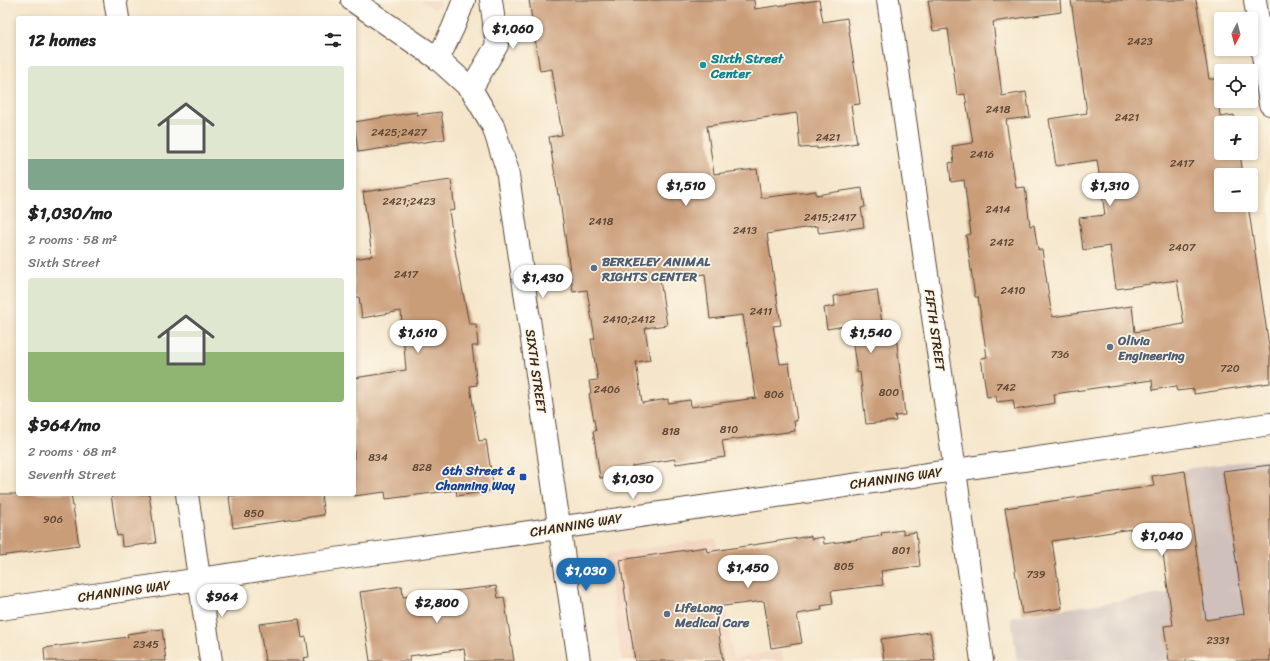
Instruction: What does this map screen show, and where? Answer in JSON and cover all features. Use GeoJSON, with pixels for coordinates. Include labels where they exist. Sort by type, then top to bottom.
{"type":"FeatureCollection","features":[{"type":"Feature","properties":{"kind":"street"},"geometry":{"type":"LineString","coordinates":[[115,0],[118,16]]}},
{"type":"Feature","properties":{"kind":"street","name":"SIXTH STREET"},"geometry":{"type":"LineString","coordinates":[[352,0],[438,58],[471,89],[493,126],[507,169],[579,661]]}},
{"type":"Feature","properties":{"kind":"street"},"geometry":{"type":"LineString","coordinates":[[438,58],[453,28],[464,0]]}},
{"type":"Feature","properties":{"kind":"street"},"geometry":{"type":"LineString","coordinates":[[471,89],[497,45],[491,0]]}},
{"type":"Feature","properties":{"kind":"street","name":"FIFTH STREET"},"geometry":{"type":"LineString","coordinates":[[888,0],[982,661]]}},
{"type":"Feature","properties":{"kind":"street"},"geometry":{"type":"LineString","coordinates":[[1255,0],[1270,104]]}},
{"type":"Feature","properties":{"kind":"street","name":"CHANNING WAY"},"geometry":{"type":"LineString","coordinates":[[0,609],[1270,424]]}},
{"type":"Feature","properties":{"kind":"street"},"geometry":{"type":"LineString","coordinates":[[187,496],[211,661]]}},
{"type":"Feature","properties":{"kind":"shaded area"},"geometry":{"type":"Polygon","coordinates":[[[420,0],[440,0],[440,4],[434,9],[420,0]]]}},
{"type":"Feature","properties":{"kind":"shaded area"},"geometry":{"type":"Polygon","coordinates":[[[1270,458],[1270,661],[1017,661],[1011,617],[1202,588],[1185,469],[1270,458]]]}},
{"type":"Feature","properties":{"kind":"shaded area"},"geometry":{"type":"Polygon","coordinates":[[[716,538],[733,658],[782,650],[783,661],[622,661],[606,554],[716,538]]]}},
{"type":"Feature","properties":{"kind":"building"},"geometry":{"type":"Polygon","coordinates":[[[529,0],[754,0],[755,9],[819,0],[823,22],[847,18],[860,104],[851,105],[857,143],[817,149],[817,147],[800,148],[797,113],[707,126],[714,174],[757,169],[761,198],[816,191],[816,195],[862,188],[865,207],[861,208],[864,227],[819,233],[817,226],[767,234],[781,325],[773,326],[780,364],[789,363],[797,421],[794,421],[795,431],[722,441],[725,457],[676,464],[675,459],[632,466],[633,473],[600,478],[593,431],[596,431],[589,394],[591,393],[589,381],[598,380],[591,339],[595,339],[587,290],[573,292],[549,137],[562,135],[552,69],[540,71],[529,0]],[[705,274],[660,280],[667,325],[645,328],[650,360],[636,362],[642,403],[668,399],[668,403],[690,400],[691,407],[756,398],[743,315],[710,319],[705,274]]]}},
{"type":"Feature","properties":{"kind":"building"},"geometry":{"type":"Polygon","coordinates":[[[928,0],[1060,0],[1061,12],[993,22],[1002,96],[1026,92],[1030,117],[1006,120],[1016,188],[1025,187],[1030,226],[1034,225],[1038,250],[1042,250],[1052,317],[1132,306],[1135,332],[1184,324],[1177,280],[1116,289],[1110,246],[1083,250],[1079,218],[1105,215],[1097,160],[1056,166],[1049,119],[1087,113],[1071,0],[1196,0],[1209,79],[1214,79],[1214,108],[1219,108],[1220,116],[1214,116],[1214,160],[1241,160],[1242,168],[1214,168],[1214,212],[1249,212],[1270,353],[1270,383],[1194,394],[1194,389],[1177,391],[1176,386],[1153,390],[1152,380],[1054,394],[1055,403],[1015,410],[1013,400],[997,402],[996,396],[987,397],[981,358],[987,357],[978,297],[975,297],[966,235],[971,234],[964,180],[951,182],[949,163],[954,162],[952,146],[973,143],[965,94],[957,95],[948,29],[933,31],[928,0]]]}},
{"type":"Feature","properties":{"kind":"building"},"geometry":{"type":"Polygon","coordinates":[[[417,112],[417,115],[441,112],[445,139],[358,152],[356,122],[417,112]]]}},
{"type":"Feature","properties":{"kind":"building"},"geometry":{"type":"Polygon","coordinates":[[[451,180],[455,210],[449,211],[456,256],[469,324],[476,324],[478,346],[472,346],[477,385],[470,386],[479,441],[486,440],[494,490],[457,496],[456,490],[386,499],[385,492],[356,496],[356,378],[406,370],[401,311],[362,318],[359,297],[356,297],[356,259],[372,256],[363,192],[451,180]]]}},
{"type":"Feature","properties":{"kind":"building"},"geometry":{"type":"Polygon","coordinates":[[[877,290],[884,336],[896,335],[905,415],[895,416],[896,421],[866,424],[860,372],[857,373],[850,325],[827,329],[824,308],[835,306],[834,296],[877,290]]]}},
{"type":"Feature","properties":{"kind":"building"},"geometry":{"type":"Polygon","coordinates":[[[1270,465],[1270,661],[1169,661],[1164,626],[1173,625],[1159,525],[1052,541],[1062,608],[1022,614],[1005,508],[1154,486],[1152,476],[1185,471],[1206,620],[1244,614],[1223,471],[1270,465]]]}},
{"type":"Feature","properties":{"kind":"building"},"geometry":{"type":"Polygon","coordinates":[[[0,494],[16,494],[16,496],[71,496],[79,545],[0,556],[0,494]]]}},
{"type":"Feature","properties":{"kind":"building"},"geometry":{"type":"Polygon","coordinates":[[[111,496],[149,496],[156,543],[122,547],[121,535],[117,536],[111,496]]]}},
{"type":"Feature","properties":{"kind":"building"},"geometry":{"type":"Polygon","coordinates":[[[229,496],[321,496],[324,515],[233,528],[229,496]]]}},
{"type":"Feature","properties":{"kind":"building"},"geometry":{"type":"Polygon","coordinates":[[[903,530],[903,534],[916,532],[920,566],[881,571],[883,585],[831,591],[833,604],[821,606],[822,610],[797,614],[802,643],[771,648],[764,601],[715,607],[723,661],[635,661],[620,560],[706,547],[707,552],[811,536],[811,539],[823,537],[824,544],[882,536],[881,533],[903,530]]]}},
{"type":"Feature","properties":{"kind":"building"},"geometry":{"type":"Polygon","coordinates":[[[402,586],[403,597],[496,586],[498,598],[504,597],[514,661],[466,661],[464,649],[409,656],[410,661],[370,661],[360,592],[402,586]]]}},
{"type":"Feature","properties":{"kind":"building"},"geometry":{"type":"Polygon","coordinates":[[[299,619],[302,638],[306,637],[309,657],[303,658],[304,661],[265,661],[259,624],[299,619]]]}},
{"type":"Feature","properties":{"kind":"building"},"geometry":{"type":"Polygon","coordinates":[[[162,629],[166,661],[45,661],[44,648],[128,637],[127,634],[162,629]]]}},
{"type":"Feature","properties":{"kind":"building"},"geometry":{"type":"Polygon","coordinates":[[[930,632],[935,661],[884,661],[881,639],[930,632]]]}},
{"type":"Feature","properties":{"kind":"place","name":"Sixth Street Center"},"geometry":{"type":"Point","coordinates":[703,65]}},
{"type":"Feature","properties":{"kind":"place","name":"BERKELEY ANIMAL RIGHTS CENTER"},"geometry":{"type":"Point","coordinates":[594,268]}},
{"type":"Feature","properties":{"kind":"place","name":"Olivia Engineering"},"geometry":{"type":"Point","coordinates":[1110,347]}},
{"type":"Feature","properties":{"kind":"place","name":"6th Street & Channing Way"},"geometry":{"type":"Point","coordinates":[523,477]}},
{"type":"Feature","properties":{"kind":"place","name":"LifeLong Medical Care"},"geometry":{"type":"Point","coordinates":[667,614]}}]}
